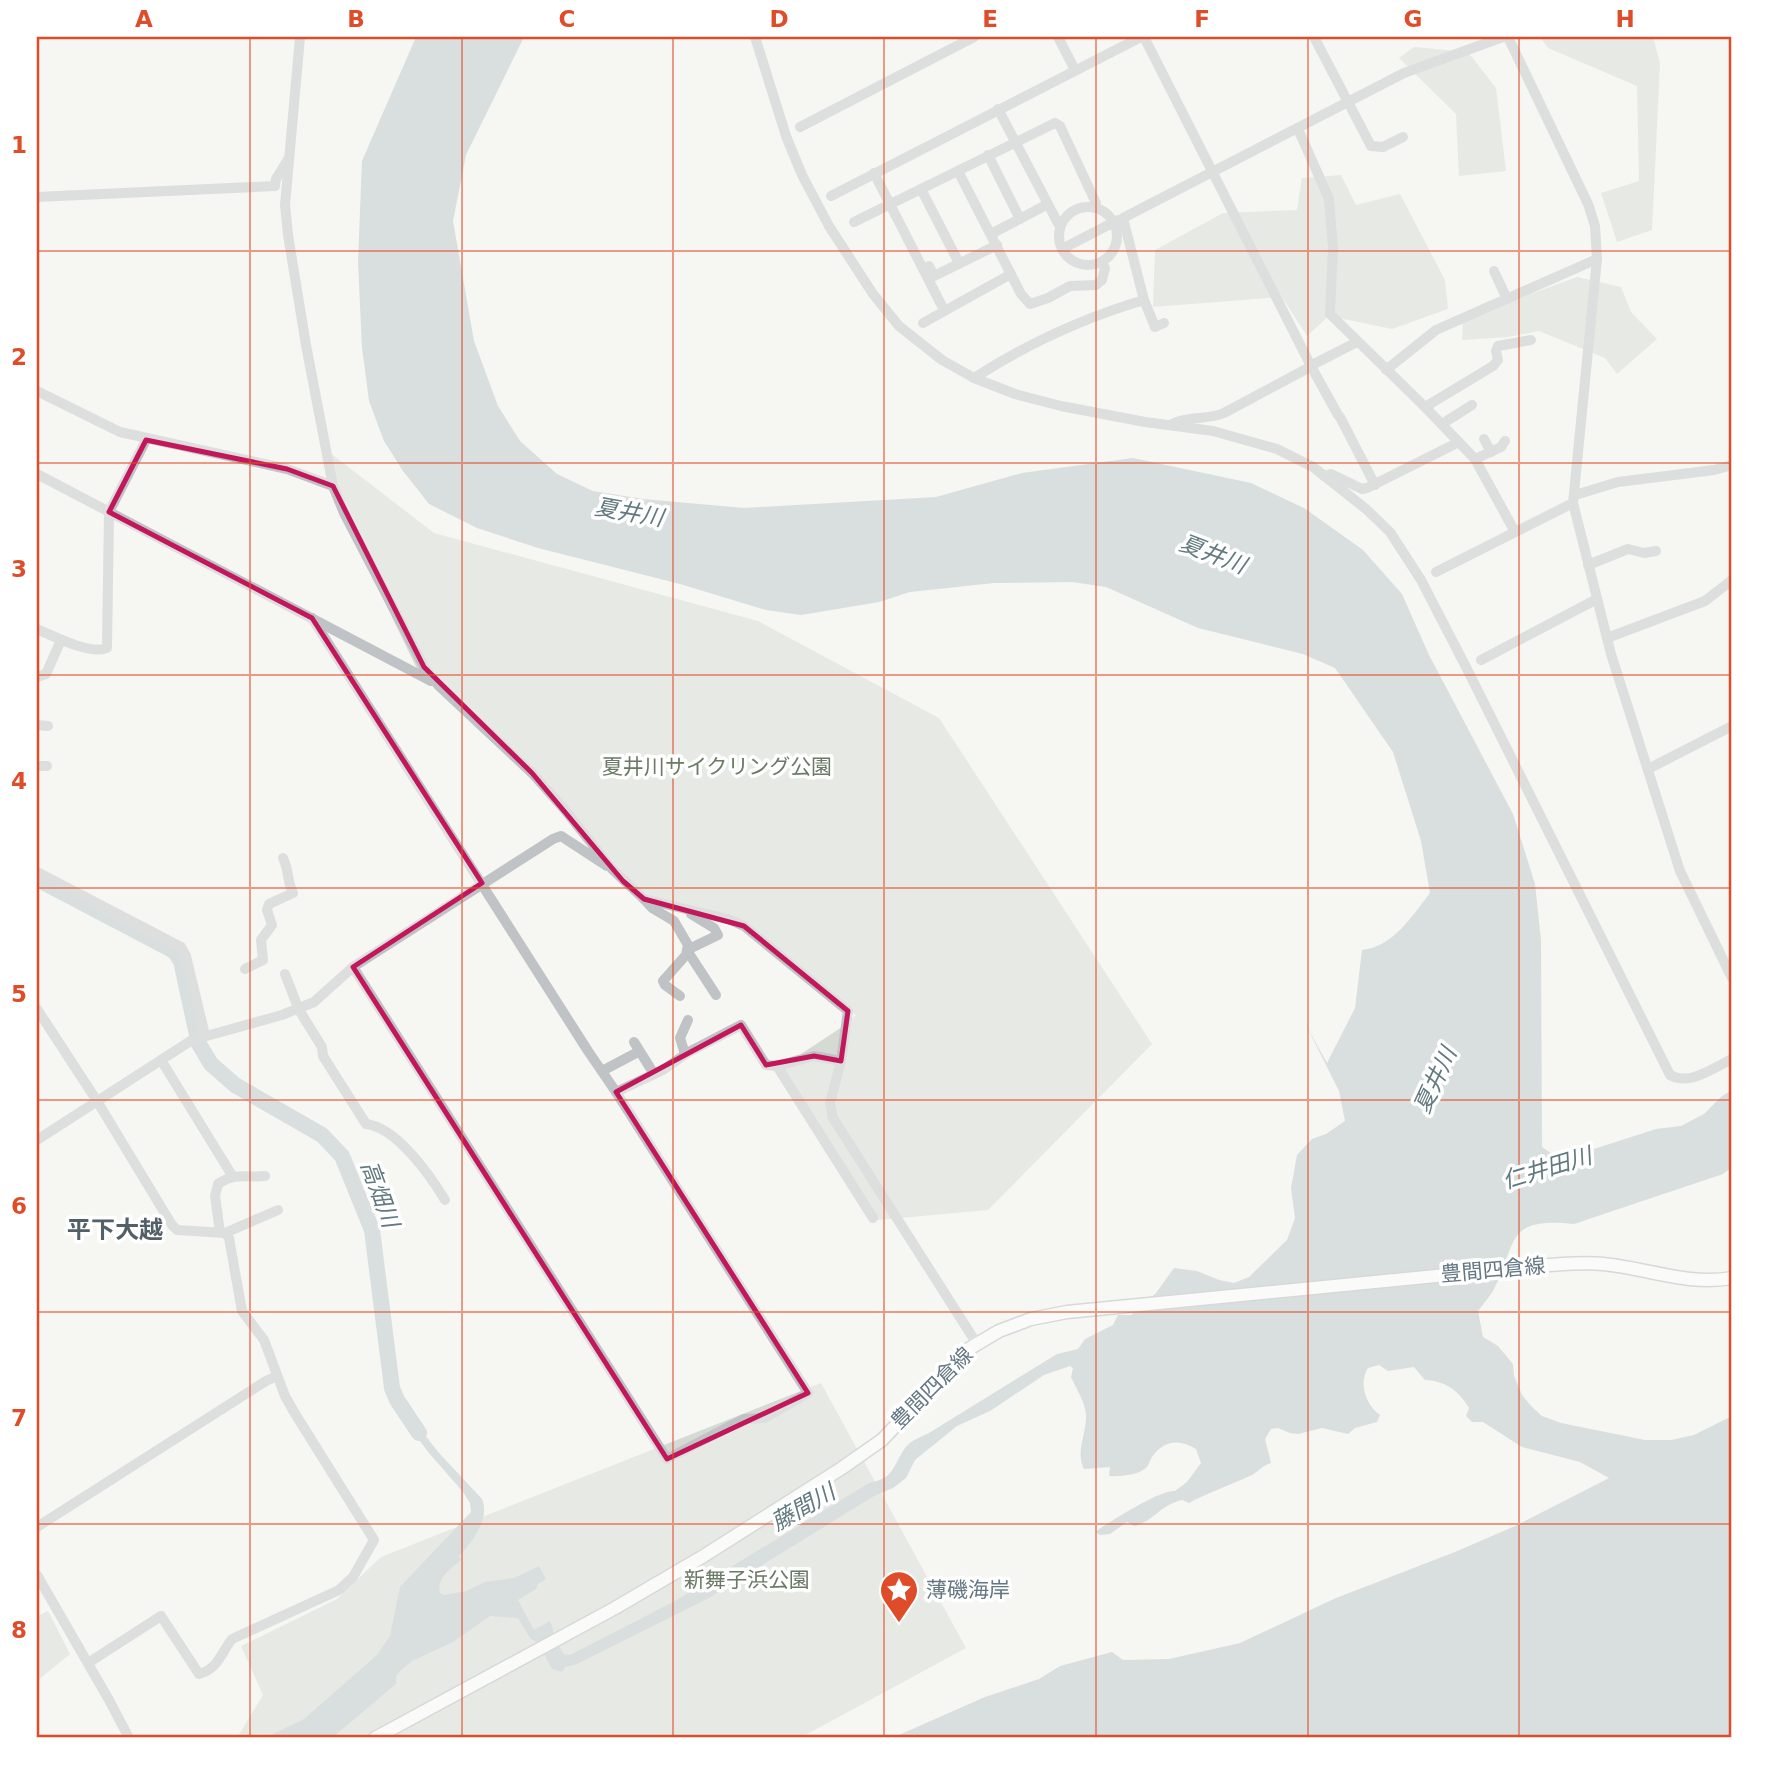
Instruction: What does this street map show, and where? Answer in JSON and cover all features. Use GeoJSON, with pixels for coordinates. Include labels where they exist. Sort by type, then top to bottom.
{"type":"FeatureCollection","features":[{"type":"Feature","properties":{"kind":"main road","name":"豊間四倉線"},"geometry":{"type":"LineString","coordinates":[[375,1738],[531,1655],[702,1557],[873,1448],[967,1350],[999,1331],[1031,1319],[1100,1309],[1527,1267],[1594,1264],[1690,1279],[1732,1278]]}},
{"type":"Feature","properties":{"kind":"street"},"geometry":{"type":"LineString","coordinates":[[300,37],[285,205],[333,486],[414,653],[438,685],[532,773],[612,869],[652,908],[674,921],[716,995]]}},
{"type":"Feature","properties":{"kind":"street"},"geometry":{"type":"LineString","coordinates":[[755,37],[786,136],[802,175],[835,235],[873,294],[899,326],[942,360],[974,379],[1015,394],[1061,406],[1238,437],[1277,449],[1313,467],[1390,532],[1421,580],[1670,1075],[1688,1080],[1732,1059]]}},
{"type":"Feature","properties":{"kind":"street"},"geometry":{"type":"LineString","coordinates":[[800,127],[974,37]]}},
{"type":"Feature","properties":{"kind":"street"},"geometry":{"type":"LineString","coordinates":[[1058,37],[1075,70]]}},
{"type":"Feature","properties":{"kind":"street"},"geometry":{"type":"LineString","coordinates":[[831,196],[1142,37],[1375,485]]}},
{"type":"Feature","properties":{"kind":"street"},"geometry":{"type":"LineString","coordinates":[[1314,37],[1371,146],[1383,147],[1403,137]]}},
{"type":"Feature","properties":{"kind":"street"},"geometry":{"type":"LineString","coordinates":[[1062,249],[1404,73],[1505,37],[1588,204],[1595,226],[1597,259],[1574,499],[1607,638],[1680,871],[1732,978]]}},
{"type":"Feature","properties":{"kind":"street"},"geometry":{"type":"LineString","coordinates":[[998,109],[1060,227]]}},
{"type":"Feature","properties":{"kind":"street"},"geometry":{"type":"LineString","coordinates":[[854,222],[1051,124],[1058,124],[1096,203],[1095,208]]}},
{"type":"Feature","properties":{"kind":"street"},"geometry":{"type":"LineString","coordinates":[[1298,128],[1329,199],[1333,248],[1330,314],[1475,460],[1515,532]]}},
{"type":"Feature","properties":{"kind":"street"},"geometry":{"type":"LineString","coordinates":[[988,155],[1020,219]]}},
{"type":"Feature","properties":{"kind":"street"},"geometry":{"type":"LineString","coordinates":[[37,197],[275,186],[276,179],[290,158]]}},
{"type":"Feature","properties":{"kind":"street"},"geometry":{"type":"LineString","coordinates":[[958,171],[1021,294],[1030,304],[1070,286],[1096,285],[1105,268],[1101,262]]}},
{"type":"Feature","properties":{"kind":"street"},"geometry":{"type":"LineString","coordinates":[[874,173],[934,276],[996,245]]}},
{"type":"Feature","properties":{"kind":"street"},"geometry":{"type":"LineString","coordinates":[[921,189],[959,263]]}},
{"type":"Feature","properties":{"kind":"street"},"geometry":{"type":"LineString","coordinates":[[893,203],[944,310]]}},
{"type":"Feature","properties":{"kind":"street"},"geometry":{"type":"LineString","coordinates":[[991,234],[1048,204]]}},
{"type":"Feature","properties":{"kind":"street"},"geometry":{"type":"LineString","coordinates":[[1118,220],[1116,245],[1110,255],[1101,262],[1083,265],[1067,257],[1062,249],[1060,227],[1070,213],[1087,207],[1095,208],[1118,220],[1155,327],[1164,323]]}},
{"type":"Feature","properties":{"kind":"street"},"geometry":{"type":"LineString","coordinates":[[1386,370],[1436,330],[1597,259]]}},
{"type":"Feature","properties":{"kind":"street"},"geometry":{"type":"LineString","coordinates":[[1494,271],[1507,299]]}},
{"type":"Feature","properties":{"kind":"street"},"geometry":{"type":"LineString","coordinates":[[923,323],[1011,274]]}},
{"type":"Feature","properties":{"kind":"street"},"geometry":{"type":"LineString","coordinates":[[974,379],[1009,356],[1044,338],[1104,312],[1144,300]]}},
{"type":"Feature","properties":{"kind":"street"},"geometry":{"type":"LineString","coordinates":[[1425,407],[1493,366],[1498,360],[1496,351],[1499,346],[1531,340]]}},
{"type":"Feature","properties":{"kind":"street"},"geometry":{"type":"LineString","coordinates":[[1169,425],[1184,419],[1217,416],[1357,342]]}},
{"type":"Feature","properties":{"kind":"street"},"geometry":{"type":"LineString","coordinates":[[37,391],[120,432],[146,440],[287,469],[333,486]]}},
{"type":"Feature","properties":{"kind":"street"},"geometry":{"type":"LineString","coordinates":[[1442,424],[1472,405]]}},
{"type":"Feature","properties":{"kind":"street"},"geometry":{"type":"LineString","coordinates":[[1484,439],[1491,452]]}},
{"type":"Feature","properties":{"kind":"street"},"geometry":{"type":"LineString","coordinates":[[37,629],[61,640],[101,650],[107,648],[109,512],[146,440]]}},
{"type":"Feature","properties":{"kind":"street"},"geometry":{"type":"LineString","coordinates":[[1475,460],[1501,447],[1505,441]]}},
{"type":"Feature","properties":{"kind":"street"},"geometry":{"type":"LineString","coordinates":[[1324,476],[1331,474],[1362,489],[1459,442]]}},
{"type":"Feature","properties":{"kind":"street"},"geometry":{"type":"LineString","coordinates":[[1436,572],[1574,499],[1618,482],[1714,470],[1732,465]]}},
{"type":"Feature","properties":{"kind":"street"},"geometry":{"type":"LineString","coordinates":[[37,474],[438,685]]}},
{"type":"Feature","properties":{"kind":"street"},"geometry":{"type":"LineString","coordinates":[[1588,565],[1619,549],[1644,553],[1656,551]]}},
{"type":"Feature","properties":{"kind":"street"},"geometry":{"type":"LineString","coordinates":[[1607,638],[1705,601],[1732,580]]}},
{"type":"Feature","properties":{"kind":"street"},"geometry":{"type":"LineString","coordinates":[[1481,660],[1597,599]]}},
{"type":"Feature","properties":{"kind":"street"},"geometry":{"type":"LineString","coordinates":[[312,618],[808,1393],[765,1418],[744,1419],[667,1459],[353,967]]}},
{"type":"Feature","properties":{"kind":"street"},"geometry":{"type":"LineString","coordinates":[[37,677],[46,674],[61,640]]}},
{"type":"Feature","properties":{"kind":"street"},"geometry":{"type":"LineString","coordinates":[[1648,769],[1732,726]]}},
{"type":"Feature","properties":{"kind":"street"},"geometry":{"type":"LineString","coordinates":[[37,1140],[200,1038],[299,1010],[314,1002],[353,967],[558,837],[561,836],[612,869]]}},
{"type":"Feature","properties":{"kind":"street"},"geometry":{"type":"LineString","coordinates":[[244,969],[268,959],[261,940],[272,925],[267,914],[268,906],[293,893],[287,881],[287,869],[283,859]]}},
{"type":"Feature","properties":{"kind":"street"},"geometry":{"type":"LineString","coordinates":[[37,872],[181,947],[186,956],[200,1038]]}},
{"type":"Feature","properties":{"kind":"street"},"geometry":{"type":"LineString","coordinates":[[644,899],[728,919],[744,926],[848,1011],[841,1061],[830,1103],[833,1118],[976,1344]]}},
{"type":"Feature","properties":{"kind":"street"},"geometry":{"type":"LineString","coordinates":[[680,996],[663,981],[689,950],[718,935],[714,928],[695,918],[690,911]]}},
{"type":"Feature","properties":{"kind":"street"},"geometry":{"type":"LineString","coordinates":[[285,974],[299,1010],[322,1047],[323,1056],[366,1124],[382,1127],[404,1148],[430,1176],[445,1200]]}},
{"type":"Feature","properties":{"kind":"street"},"geometry":{"type":"LineString","coordinates":[[37,1009],[177,1230],[222,1233],[278,1210]]}},
{"type":"Feature","properties":{"kind":"street"},"geometry":{"type":"LineString","coordinates":[[685,1054],[680,1038],[688,1020]]}},
{"type":"Feature","properties":{"kind":"street"},"geometry":{"type":"LineString","coordinates":[[616,1092],[674,1064],[685,1054],[741,1025],[766,1065],[778,1066],[814,1056],[841,1061]]}},
{"type":"Feature","properties":{"kind":"street"},"geometry":{"type":"LineString","coordinates":[[602,1071],[636,1047],[653,1074]]}},
{"type":"Feature","properties":{"kind":"street"},"geometry":{"type":"LineString","coordinates":[[161,1060],[233,1177]]}},
{"type":"Feature","properties":{"kind":"street"},"geometry":{"type":"LineString","coordinates":[[778,1066],[873,1217]]}},
{"type":"Feature","properties":{"kind":"street"},"geometry":{"type":"LineString","coordinates":[[88,1663],[161,1616],[199,1674],[206,1672],[224,1654],[232,1639],[331,1594],[353,1577],[374,1540],[294,1412],[260,1333],[242,1311],[232,1243],[222,1233],[215,1196],[218,1184],[233,1177],[265,1176]]}},
{"type":"Feature","properties":{"kind":"street"},"geometry":{"type":"LineString","coordinates":[[37,1527],[277,1376]]}},
{"type":"Feature","properties":{"kind":"street"},"geometry":{"type":"LineString","coordinates":[[37,1575],[128,1738]]}},
{"type":"Feature","properties":{"kind":"highlighted area"},"geometry":{"type":"Polygon","coordinates":[[[146,440],[287,469],[333,486],[424,667],[532,773],[623,881],[644,899],[744,926],[848,1011],[841,1061],[814,1056],[766,1065],[741,1025],[616,1092],[808,1393],[667,1459],[353,967],[482,883],[312,618],[109,512],[146,440]]]}},
{"type":"Feature","properties":{"kind":"green space"},"geometry":{"type":"Polygon","coordinates":[[[1540,37],[1653,37],[1660,63],[1652,230],[1617,242],[1601,193],[1639,181],[1637,86],[1548,48],[1540,37]]]}},
{"type":"Feature","properties":{"kind":"green space"},"geometry":{"type":"Polygon","coordinates":[[[1414,47],[1468,52],[1496,88],[1506,171],[1459,176],[1456,114],[1399,58],[1414,47]]]}},
{"type":"Feature","properties":{"kind":"green space"},"geometry":{"type":"Polygon","coordinates":[[[1341,175],[1356,205],[1400,194],[1445,280],[1448,309],[1392,329],[1329,316],[1307,336],[1282,297],[1153,307],[1155,250],[1223,213],[1297,210],[1302,178],[1341,175]]]}},
{"type":"Feature","properties":{"kind":"green space"},"geometry":{"type":"Polygon","coordinates":[[[1577,277],[1621,287],[1631,312],[1657,339],[1617,374],[1605,358],[1539,331],[1508,337],[1462,340],[1463,319],[1577,277]]]}},
{"type":"Feature","properties":{"kind":"green space","name":"夏井川サイクリング公園"},"geometry":{"type":"Polygon","coordinates":[[[325,449],[434,533],[758,621],[939,718],[1152,1044],[988,1210],[878,1220],[779,1061],[801,1054],[856,1015],[744,926],[645,902],[532,775],[419,673],[341,512],[325,449]]]}},
{"type":"Feature","properties":{"kind":"green space","name":"新舞子浜公園"},"geometry":{"type":"Polygon","coordinates":[[[821,1383],[966,1648],[800,1738],[237,1738],[263,1695],[241,1646],[337,1599],[381,1557],[821,1383]]]}},
{"type":"Feature","properties":{"kind":"green space"},"geometry":{"type":"Polygon","coordinates":[[[48,1611],[70,1654],[37,1681],[37,1616],[48,1611]]]}},
{"type":"Feature","properties":{"kind":"water"},"geometry":{"type":"Polygon","coordinates":[[[416,37],[524,37],[466,155],[453,221],[474,341],[498,406],[520,441],[557,474],[593,491],[643,499],[744,508],[936,497],[1022,473],[1133,458],[1251,483],[1304,508],[1363,550],[1402,594],[1429,655],[1513,814],[1535,884],[1541,940],[1542,1147],[1557,1157],[1594,1149],[1656,1129],[1681,1126],[1704,1114],[1732,1090],[1732,1167],[1723,1174],[1574,1224],[1551,1223],[1524,1229],[1511,1246],[1494,1289],[1478,1311],[1483,1337],[1498,1346],[1513,1364],[1514,1376],[1522,1395],[1542,1416],[1561,1423],[1645,1440],[1671,1440],[1694,1435],[1732,1416],[1732,1738],[892,1738],[985,1697],[1039,1679],[1060,1666],[1112,1652],[1123,1660],[1169,1659],[1240,1643],[1336,1598],[1515,1526],[1609,1478],[1580,1462],[1522,1447],[1483,1422],[1472,1422],[1466,1416],[1469,1408],[1456,1392],[1439,1382],[1425,1380],[1414,1367],[1388,1371],[1379,1365],[1368,1368],[1364,1380],[1367,1400],[1380,1415],[1377,1422],[1355,1428],[1348,1434],[1322,1428],[1298,1434],[1278,1428],[1271,1429],[1265,1439],[1271,1463],[1252,1475],[1189,1503],[1182,1500],[1174,1502],[1141,1524],[1134,1526],[1127,1522],[1110,1534],[1100,1535],[1095,1532],[1123,1514],[1147,1500],[1175,1491],[1187,1482],[1201,1463],[1196,1449],[1173,1443],[1162,1447],[1144,1470],[1134,1474],[1109,1476],[1110,1467],[1084,1469],[1081,1449],[1086,1414],[1071,1377],[1073,1368],[1070,1366],[1044,1375],[990,1411],[957,1426],[915,1460],[906,1478],[893,1488],[874,1496],[709,1598],[577,1664],[565,1667],[562,1672],[552,1669],[538,1643],[530,1638],[518,1618],[490,1616],[453,1642],[412,1661],[396,1676],[396,1684],[332,1738],[265,1738],[304,1719],[377,1655],[390,1636],[400,1587],[471,1512],[470,1503],[463,1492],[404,1420],[409,1415],[439,1453],[482,1499],[484,1507],[479,1529],[459,1556],[461,1560],[442,1578],[440,1593],[444,1595],[466,1591],[485,1582],[514,1578],[539,1566],[546,1579],[518,1600],[534,1630],[550,1621],[553,1637],[564,1654],[570,1655],[675,1601],[869,1483],[884,1478],[892,1471],[910,1443],[1057,1354],[1078,1349],[1085,1339],[1113,1325],[1118,1315],[1131,1315],[1156,1293],[1174,1268],[1197,1271],[1234,1283],[1249,1277],[1287,1240],[1295,1218],[1291,1188],[1297,1155],[1312,1139],[1326,1134],[1345,1121],[1339,1091],[1306,1025],[1327,1063],[1355,1008],[1362,950],[1373,948],[1392,937],[1430,893],[1421,841],[1393,752],[1335,668],[1303,654],[1198,628],[1106,587],[1072,582],[994,583],[910,592],[879,602],[801,615],[766,610],[680,584],[538,548],[477,528],[429,504],[384,441],[369,401],[362,347],[358,262],[362,161],[416,37]]]}},
{"type":"Feature","properties":{"kind":"waterway","name":"高畑川"},"geometry":{"type":"LineString","coordinates":[[37,879],[174,951],[181,961],[199,1044],[211,1064],[235,1085],[322,1135],[342,1156],[372,1230],[392,1388],[419,1433]]}},
{"type":"Feature","properties":{"kind":"place","name":"薄磯海岸"},"geometry":{"type":"Point","coordinates":[899,1624]}},
{"type":"Feature","properties":{"kind":"district","name":"平下大越"},"geometry":{"type":"Point","coordinates":[115,1230]}},
{"type":"Feature","properties":{"kind":"water label","name":"夏井川"},"geometry":{"type":"Point","coordinates":[629,512]}},
{"type":"Feature","properties":{"kind":"water label","name":"夏井川"},"geometry":{"type":"Point","coordinates":[1213,554]}},
{"type":"Feature","properties":{"kind":"water label","name":"夏井川"},"geometry":{"type":"Point","coordinates":[1435,1080]}},
{"type":"Feature","properties":{"kind":"water label","name":"仁井田川"},"geometry":{"type":"Point","coordinates":[1547,1168]}},
{"type":"Feature","properties":{"kind":"water label","name":"藤間川"},"geometry":{"type":"Point","coordinates":[803,1507]}}]}
